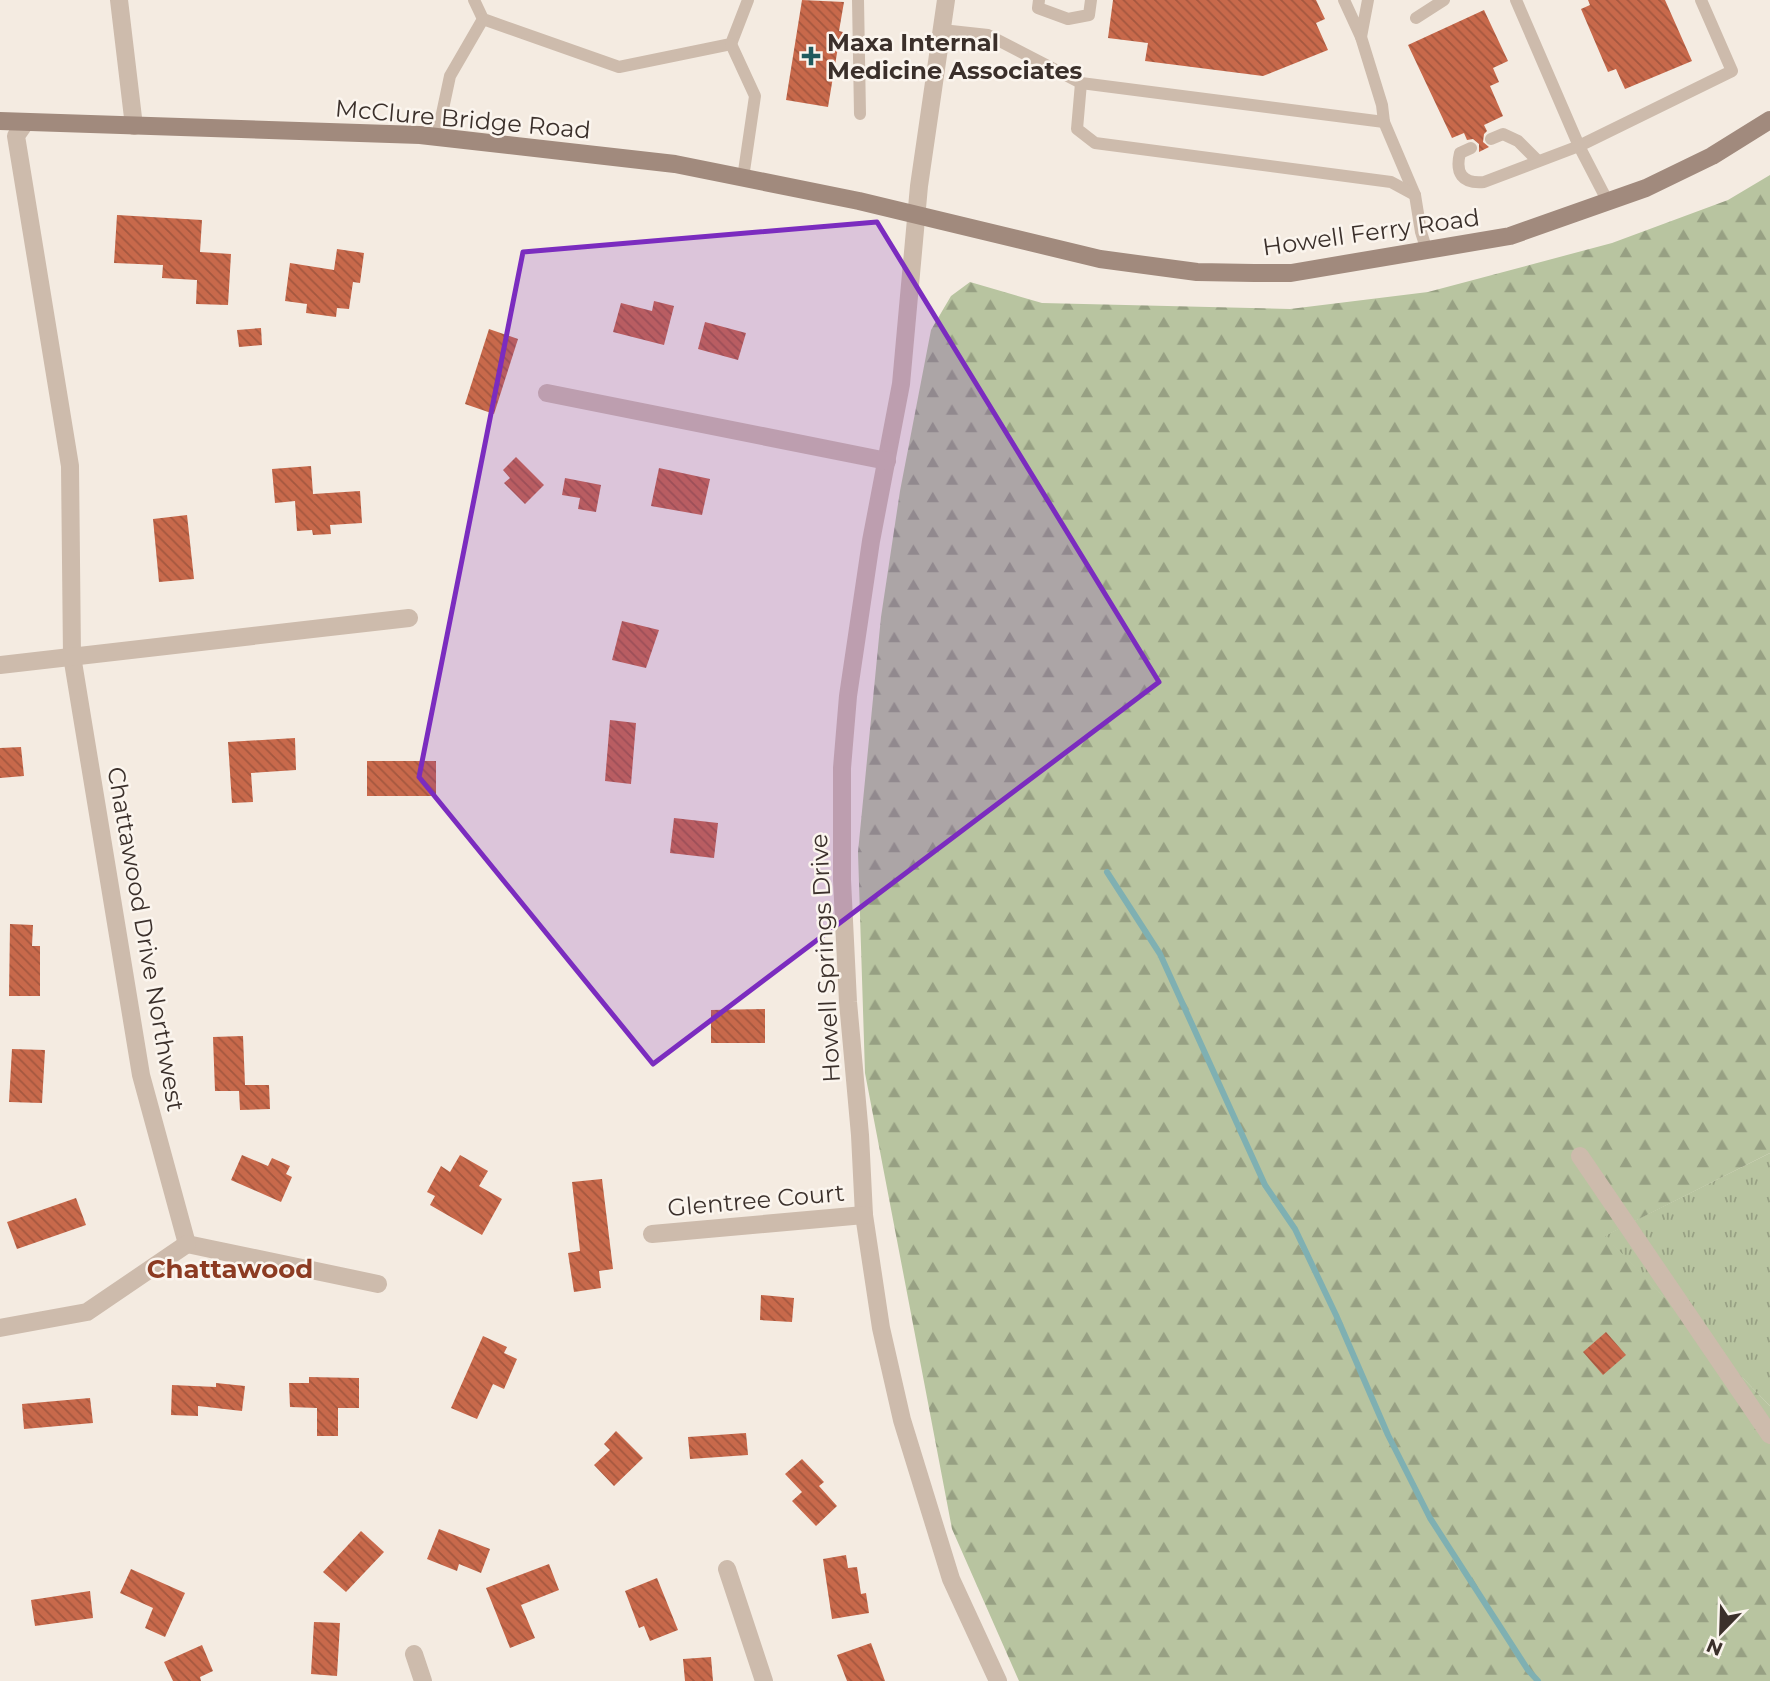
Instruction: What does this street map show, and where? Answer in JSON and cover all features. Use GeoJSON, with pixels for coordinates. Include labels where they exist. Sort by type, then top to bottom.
{"type":"FeatureCollection","features":[{"type":"Feature","properties":{"kind":"street"},"geometry":{"type":"LineString","coordinates":[[119,0],[134,126]]}},
{"type":"Feature","properties":{"kind":"street","name":"Howell Springs Drive"},"geometry":{"type":"LineString","coordinates":[[946,0],[916,216],[901,384],[871,541],[848,696],[842,768],[842,880],[864,1214],[881,1328],[902,1420],[951,1579],[998,1681]]}},
{"type":"Feature","properties":{"kind":"street","name":"Howell Ferry Road"},"geometry":{"type":"LineString","coordinates":[[916,216],[1100,259],[1197,272],[1291,273],[1510,236],[1646,188],[1712,156],[1770,120]]}},
{"type":"Feature","properties":{"kind":"street","name":"McClure Bridge Road"},"geometry":{"type":"LineString","coordinates":[[0,121],[437,137],[675,164],[859,201],[916,216]]}},
{"type":"Feature","properties":{"kind":"street","name":"Chattawood Drive Northwest"},"geometry":{"type":"LineString","coordinates":[[25,123],[16,136],[69,466],[72,656],[141,1075],[187,1244]]}},
{"type":"Feature","properties":{"kind":"street"},"geometry":{"type":"LineString","coordinates":[[547,393],[887,461]]}},
{"type":"Feature","properties":{"kind":"street"},"geometry":{"type":"LineString","coordinates":[[0,665],[410,618]]}},
{"type":"Feature","properties":{"kind":"street"},"geometry":{"type":"LineString","coordinates":[[1580,1156],[1770,1435]]}},
{"type":"Feature","properties":{"kind":"street","name":"Glentree Court"},"geometry":{"type":"LineString","coordinates":[[652,1234],[864,1214]]}},
{"type":"Feature","properties":{"kind":"street"},"geometry":{"type":"LineString","coordinates":[[0,1328],[87,1312],[187,1244],[378,1284]]}},
{"type":"Feature","properties":{"kind":"street"},"geometry":{"type":"LineString","coordinates":[[727,1569],[764,1681]]}},
{"type":"Feature","properties":{"kind":"street"},"geometry":{"type":"LineString","coordinates":[[414,1654],[423,1681]]}},
{"type":"Feature","properties":{"kind":"lane"},"geometry":{"type":"LineString","coordinates":[[474,0],[483,19],[618,67],[731,44]]}},
{"type":"Feature","properties":{"kind":"lane"},"geometry":{"type":"LineString","coordinates":[[743,178],[755,96],[731,44],[748,0]]}},
{"type":"Feature","properties":{"kind":"lane"},"geometry":{"type":"LineString","coordinates":[[858,0],[860,114]]}},
{"type":"Feature","properties":{"kind":"lane"},"geometry":{"type":"LineString","coordinates":[[1039,0],[1038,8],[1068,19],[1089,15],[1091,0]]}},
{"type":"Feature","properties":{"kind":"lane"},"geometry":{"type":"LineString","coordinates":[[1344,0],[1362,37],[1382,105],[1384,122],[1415,195],[1420,232],[1427,251]]}},
{"type":"Feature","properties":{"kind":"lane"},"geometry":{"type":"LineString","coordinates":[[1362,37],[1368,0]]}},
{"type":"Feature","properties":{"kind":"lane"},"geometry":{"type":"LineString","coordinates":[[1416,18],[1444,0]]}},
{"type":"Feature","properties":{"kind":"lane"},"geometry":{"type":"LineString","coordinates":[[1516,0],[1579,146],[1608,202]]}},
{"type":"Feature","properties":{"kind":"lane"},"geometry":{"type":"LineString","coordinates":[[1471,148],[1460,153],[1457,164],[1459,172],[1473,183],[1484,182],[1579,146],[1732,71],[1701,0]]}},
{"type":"Feature","properties":{"kind":"lane"},"geometry":{"type":"LineString","coordinates":[[437,137],[450,76],[483,19]]}},
{"type":"Feature","properties":{"kind":"lane"},"geometry":{"type":"LineString","coordinates":[[942,30],[988,35],[1081,83],[1384,122]]}},
{"type":"Feature","properties":{"kind":"lane"},"geometry":{"type":"LineString","coordinates":[[1081,83],[1077,129],[1095,143],[1391,182],[1415,195]]}},
{"type":"Feature","properties":{"kind":"lane"},"geometry":{"type":"LineString","coordinates":[[1491,139],[1503,134],[1518,142],[1538,161]]}},
{"type":"Feature","properties":{"kind":"highlighted area"},"geometry":{"type":"Polygon","coordinates":[[[877,222],[1159,682],[653,1064],[419,777],[523,252],[877,222]]]}},
{"type":"Feature","properties":{"kind":"green space"},"geometry":{"type":"Polygon","coordinates":[[[1770,175],[1770,1153],[1605,1236],[1770,1406],[1770,1681],[1019,1681],[952,1529],[865,1073],[858,852],[881,617],[900,491],[931,330],[951,296],[970,282],[1042,303],[1290,309],[1428,292],[1612,243],[1728,200],[1770,175]]]}},
{"type":"Feature","properties":{"kind":"green space"},"geometry":{"type":"Polygon","coordinates":[[[1770,1153],[1770,1406],[1604,1236],[1770,1153]]]}},
{"type":"Feature","properties":{"kind":"building"},"geometry":{"type":"Polygon","coordinates":[[[802,0],[844,2],[839,31],[847,33],[844,48],[838,47],[828,107],[786,100],[802,0]]]}},
{"type":"Feature","properties":{"kind":"building"},"geometry":{"type":"Polygon","coordinates":[[[1113,0],[1316,0],[1325,19],[1316,23],[1328,50],[1263,76],[1145,61],[1148,43],[1108,38],[1113,0]]]}},
{"type":"Feature","properties":{"kind":"building"},"geometry":{"type":"Polygon","coordinates":[[[1588,0],[1665,0],[1692,61],[1625,89],[1616,69],[1608,72],[1581,9],[1590,5],[1588,0]]]}},
{"type":"Feature","properties":{"kind":"building"},"geometry":{"type":"Polygon","coordinates":[[[1484,10],[1508,61],[1493,68],[1499,82],[1490,86],[1503,116],[1484,125],[1487,131],[1483,142],[1489,147],[1479,152],[1479,144],[1473,139],[1467,140],[1464,133],[1452,138],[1408,45],[1484,10]]]}},
{"type":"Feature","properties":{"kind":"building"},"geometry":{"type":"Polygon","coordinates":[[[117,215],[202,220],[200,252],[231,254],[228,305],[196,304],[197,280],[162,278],[163,265],[114,263],[117,215]]]}},
{"type":"Feature","properties":{"kind":"building"},"geometry":{"type":"Polygon","coordinates":[[[337,249],[364,253],[360,283],[353,282],[349,309],[337,308],[336,317],[306,313],[307,304],[285,301],[290,263],[334,270],[337,249]]]}},
{"type":"Feature","properties":{"kind":"building"},"geometry":{"type":"Polygon","coordinates":[[[654,301],[674,306],[664,345],[613,332],[621,303],[652,311],[654,301]]]}},
{"type":"Feature","properties":{"kind":"building"},"geometry":{"type":"Polygon","coordinates":[[[705,322],[746,333],[738,360],[698,349],[705,322]]]}},
{"type":"Feature","properties":{"kind":"building"},"geometry":{"type":"Polygon","coordinates":[[[261,328],[262,345],[239,347],[237,330],[261,328]]]}},
{"type":"Feature","properties":{"kind":"building"},"geometry":{"type":"Polygon","coordinates":[[[489,329],[518,339],[494,414],[465,404],[489,329]]]}},
{"type":"Feature","properties":{"kind":"building"},"geometry":{"type":"Polygon","coordinates":[[[516,457],[544,485],[525,504],[504,483],[510,478],[503,470],[516,457]]]}},
{"type":"Feature","properties":{"kind":"building"},"geometry":{"type":"Polygon","coordinates":[[[311,466],[313,494],[360,491],[362,523],[330,525],[331,534],[313,535],[312,530],[297,531],[295,501],[275,503],[272,469],[311,466]]]}},
{"type":"Feature","properties":{"kind":"building"},"geometry":{"type":"Polygon","coordinates":[[[659,468],[710,479],[702,515],[651,506],[659,468]]]}},
{"type":"Feature","properties":{"kind":"building"},"geometry":{"type":"Polygon","coordinates":[[[565,478],[601,485],[596,512],[578,509],[580,498],[562,495],[565,478]]]}},
{"type":"Feature","properties":{"kind":"building"},"geometry":{"type":"Polygon","coordinates":[[[187,515],[194,579],[159,582],[153,519],[187,515]]]}},
{"type":"Feature","properties":{"kind":"building"},"geometry":{"type":"Polygon","coordinates":[[[622,621],[659,630],[646,668],[612,660],[622,621]]]}},
{"type":"Feature","properties":{"kind":"building"},"geometry":{"type":"Polygon","coordinates":[[[610,720],[636,723],[631,784],[605,781],[610,720]]]}},
{"type":"Feature","properties":{"kind":"building"},"geometry":{"type":"Polygon","coordinates":[[[295,738],[296,770],[251,773],[253,802],[232,803],[228,742],[295,738]]]}},
{"type":"Feature","properties":{"kind":"building"},"geometry":{"type":"Polygon","coordinates":[[[21,747],[24,776],[0,778],[0,748],[21,747]]]}},
{"type":"Feature","properties":{"kind":"building"},"geometry":{"type":"Polygon","coordinates":[[[367,761],[436,761],[436,796],[367,796],[367,761]]]}},
{"type":"Feature","properties":{"kind":"building"},"geometry":{"type":"Polygon","coordinates":[[[674,818],[718,823],[714,858],[670,853],[674,818]]]}},
{"type":"Feature","properties":{"kind":"building"},"geometry":{"type":"Polygon","coordinates":[[[10,924],[33,925],[32,946],[40,946],[40,996],[9,996],[10,924]]]}},
{"type":"Feature","properties":{"kind":"building"},"geometry":{"type":"Polygon","coordinates":[[[765,1009],[765,1043],[711,1043],[711,1010],[765,1009]]]}},
{"type":"Feature","properties":{"kind":"building"},"geometry":{"type":"Polygon","coordinates":[[[243,1036],[245,1085],[269,1085],[270,1109],[240,1110],[239,1091],[215,1091],[213,1037],[243,1036]]]}},
{"type":"Feature","properties":{"kind":"building"},"geometry":{"type":"Polygon","coordinates":[[[12,1049],[45,1050],[42,1103],[9,1102],[12,1049]]]}},
{"type":"Feature","properties":{"kind":"building"},"geometry":{"type":"Polygon","coordinates":[[[242,1155],[268,1166],[272,1158],[290,1166],[286,1174],[292,1177],[281,1202],[231,1180],[242,1155]]]}},
{"type":"Feature","properties":{"kind":"building"},"geometry":{"type":"Polygon","coordinates":[[[460,1155],[488,1171],[479,1186],[502,1199],[482,1235],[430,1205],[435,1196],[427,1192],[441,1166],[450,1172],[460,1155]]]}},
{"type":"Feature","properties":{"kind":"building"},"geometry":{"type":"Polygon","coordinates":[[[602,1179],[613,1269],[599,1271],[601,1288],[574,1292],[568,1253],[580,1251],[572,1182],[602,1179]]]}},
{"type":"Feature","properties":{"kind":"building"},"geometry":{"type":"Polygon","coordinates":[[[76,1198],[86,1225],[17,1249],[7,1222],[76,1198]]]}},
{"type":"Feature","properties":{"kind":"building"},"geometry":{"type":"Polygon","coordinates":[[[761,1295],[794,1298],[792,1322],[760,1320],[761,1295]]]}},
{"type":"Feature","properties":{"kind":"building"},"geometry":{"type":"Polygon","coordinates":[[[1606,1332],[1626,1355],[1603,1375],[1583,1352],[1606,1332]]]}},
{"type":"Feature","properties":{"kind":"building"},"geometry":{"type":"Polygon","coordinates":[[[483,1336],[507,1347],[504,1353],[517,1359],[504,1389],[493,1384],[477,1419],[451,1408],[483,1336]]]}},
{"type":"Feature","properties":{"kind":"building"},"geometry":{"type":"Polygon","coordinates":[[[309,1377],[359,1378],[359,1408],[338,1408],[338,1436],[317,1436],[317,1408],[290,1407],[289,1383],[309,1383],[309,1377]]]}},
{"type":"Feature","properties":{"kind":"building"},"geometry":{"type":"Polygon","coordinates":[[[216,1383],[245,1386],[242,1411],[198,1406],[198,1416],[171,1415],[172,1385],[216,1387],[216,1383]]]}},
{"type":"Feature","properties":{"kind":"building"},"geometry":{"type":"Polygon","coordinates":[[[90,1398],[93,1423],[24,1429],[22,1404],[90,1398]]]}},
{"type":"Feature","properties":{"kind":"building"},"geometry":{"type":"Polygon","coordinates":[[[616,1431],[643,1458],[614,1486],[594,1465],[610,1450],[604,1444],[616,1431]]]}},
{"type":"Feature","properties":{"kind":"building"},"geometry":{"type":"Polygon","coordinates":[[[746,1433],[748,1455],[690,1459],[688,1437],[746,1433]]]}},
{"type":"Feature","properties":{"kind":"building"},"geometry":{"type":"Polygon","coordinates":[[[802,1459],[824,1482],[819,1486],[837,1506],[816,1526],[792,1501],[802,1492],[785,1474],[802,1459]]]}},
{"type":"Feature","properties":{"kind":"building"},"geometry":{"type":"Polygon","coordinates":[[[439,1529],[490,1549],[481,1573],[459,1564],[457,1571],[427,1559],[439,1529]]]}},
{"type":"Feature","properties":{"kind":"building"},"geometry":{"type":"Polygon","coordinates":[[[361,1531],[384,1552],[346,1592],[323,1572],[361,1531]]]}},
{"type":"Feature","properties":{"kind":"building"},"geometry":{"type":"Polygon","coordinates":[[[846,1555],[848,1568],[857,1567],[861,1594],[866,1593],[869,1613],[832,1619],[823,1559],[846,1555]]]}},
{"type":"Feature","properties":{"kind":"building"},"geometry":{"type":"Polygon","coordinates":[[[549,1564],[559,1590],[521,1605],[535,1638],[510,1648],[486,1588],[549,1564]]]}},
{"type":"Feature","properties":{"kind":"building"},"geometry":{"type":"Polygon","coordinates":[[[131,1569],[185,1593],[165,1637],[145,1628],[153,1608],[120,1593],[131,1569]]]}},
{"type":"Feature","properties":{"kind":"building"},"geometry":{"type":"Polygon","coordinates":[[[657,1578],[678,1630],[650,1641],[644,1626],[639,1628],[625,1591],[657,1578]]]}},
{"type":"Feature","properties":{"kind":"building"},"geometry":{"type":"Polygon","coordinates":[[[90,1591],[93,1618],[35,1626],[31,1600],[90,1591]]]}},
{"type":"Feature","properties":{"kind":"building"},"geometry":{"type":"Polygon","coordinates":[[[314,1622],[340,1623],[337,1676],[311,1674],[314,1622]]]}},
{"type":"Feature","properties":{"kind":"building"},"geometry":{"type":"Polygon","coordinates":[[[871,1643],[885,1681],[847,1681],[837,1655],[871,1643]]]}},
{"type":"Feature","properties":{"kind":"building"},"geometry":{"type":"Polygon","coordinates":[[[202,1645],[213,1671],[200,1677],[201,1681],[173,1681],[164,1662],[202,1645]]]}},
{"type":"Feature","properties":{"kind":"building"},"geometry":{"type":"Polygon","coordinates":[[[711,1657],[713,1681],[685,1681],[683,1659],[711,1657]]]}},
{"type":"Feature","properties":{"kind":"waterway"},"geometry":{"type":"LineString","coordinates":[[1107,872],[1160,954],[1265,1185],[1295,1229],[1388,1435],[1430,1518],[1528,1670],[1538,1681]]}},
{"type":"Feature","properties":{"kind":"place","name":"Maxa Internal Medicine Associates"},"geometry":{"type":"Point","coordinates":[811,56]}},
{"type":"Feature","properties":{"kind":"district","name":"Chattawood"},"geometry":{"type":"Point","coordinates":[230,1269]}}]}
